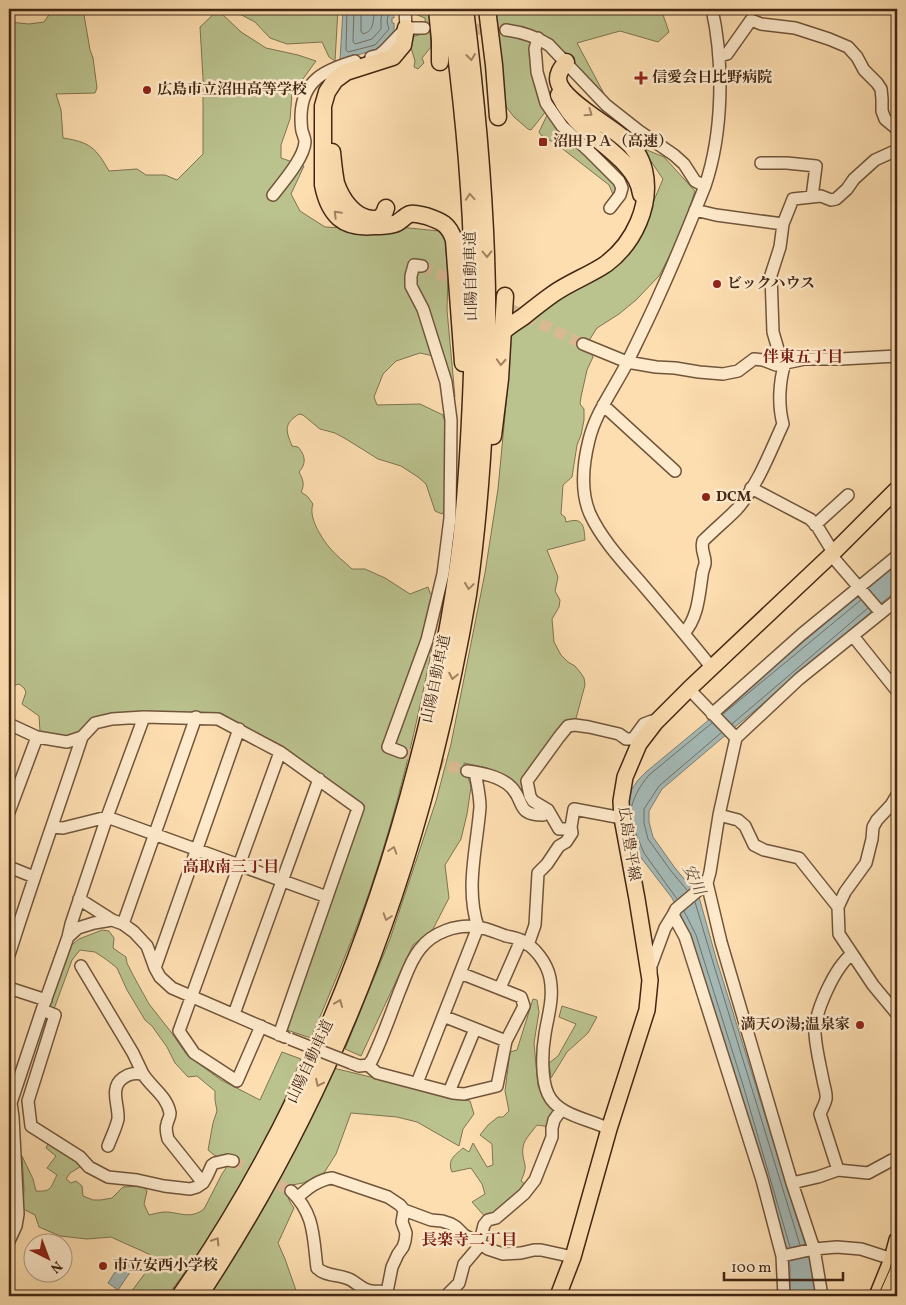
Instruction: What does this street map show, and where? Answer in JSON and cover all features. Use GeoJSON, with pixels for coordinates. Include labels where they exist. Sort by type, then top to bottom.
{"type":"FeatureCollection","features":[{"type":"Feature","properties":{"kind":"highway"},"geometry":{"type":"LineString","coordinates":[[437,9],[440,62]]}},
{"type":"Feature","properties":{"kind":"highway","name":"山陽自動車道"},"geometry":{"type":"LineString","coordinates":[[199,1296],[238,1236],[263,1192],[319,1084],[350,1013],[383,928],[417,822],[445,714],[462,628],[468,544],[467,478],[473,323],[472,245],[462,106],[450,9]]}},
{"type":"Feature","properties":{"kind":"highway","name":"山陽自動車道"},"geometry":{"type":"LineString","coordinates":[[180,1296],[225,1228],[250,1185],[276,1137],[337,1008],[370,922],[403,818],[431,712],[481,478],[488,347],[486,245],[478,117],[464,9]]}},
{"type":"Feature","properties":{"kind":"highway"},"geometry":{"type":"LineString","coordinates":[[487,9],[498,116]]}},
{"type":"Feature","properties":{"kind":"highway"},"geometry":{"type":"LineString","coordinates":[[386,208],[384,214],[379,218],[373,220],[366,218],[355,212],[341,195],[335,175],[327,106],[331,92],[343,78],[352,73],[390,62],[399,56],[406,44],[406,28]]}},
{"type":"Feature","properties":{"kind":"highway"},"geometry":{"type":"LineString","coordinates":[[406,28],[403,45],[393,56],[346,72],[335,80],[327,92],[323,106],[323,185],[331,208],[338,217],[350,225],[362,227],[392,225],[413,214],[442,222],[452,233],[463,370],[468,544]]}},
{"type":"Feature","properties":{"kind":"highway"},"geometry":{"type":"LineString","coordinates":[[502,333],[507,327],[554,293],[612,259],[628,241],[637,226],[643,210],[646,180],[640,159],[633,147],[624,138],[563,92],[558,76],[566,62]]}},
{"type":"Feature","properties":{"kind":"highway"},"geometry":{"type":"LineString","coordinates":[[503,313],[508,317],[514,318],[518,316],[554,290],[609,257],[626,239],[640,208],[641,191],[638,181],[632,172],[624,162],[582,126],[560,98],[556,89],[555,78],[566,62]]}},
{"type":"Feature","properties":{"kind":"highway"},"geometry":{"type":"LineString","coordinates":[[468,544],[490,465],[500,379],[505,296]]}},
{"type":"Feature","properties":{"kind":"main road","name":"広島豊平線"},"geometry":{"type":"LineString","coordinates":[[558,1296],[573,1256],[609,1129],[646,1010],[650,980],[622,818],[621,801],[625,777],[639,744],[655,723],[897,489]]}},
{"type":"Feature","properties":{"kind":"main road"},"geometry":{"type":"LineString","coordinates":[[877,1296],[892,1259],[897,1240]]}},
{"type":"Feature","properties":{"kind":"main road"},"geometry":{"type":"LineString","coordinates":[[892,1296],[897,1285]]}},
{"type":"Feature","properties":{"kind":"street"},"geometry":{"type":"LineString","coordinates":[[405,9],[406,28]]}},
{"type":"Feature","properties":{"kind":"street"},"geometry":{"type":"LineString","coordinates":[[712,9],[718,40],[720,85],[715,146],[710,171],[662,290],[595,422],[589,439],[583,483],[584,498],[589,512],[602,536],[712,668]]}},
{"type":"Feature","properties":{"kind":"street"},"geometry":{"type":"LineString","coordinates":[[719,56],[726,54],[751,20],[761,24],[795,28],[848,46],[864,70],[881,89],[882,111],[885,119],[897,129]]}},
{"type":"Feature","properties":{"kind":"street"},"geometry":{"type":"LineString","coordinates":[[273,194],[291,172],[301,154],[305,142],[302,131],[302,101],[314,80],[336,67],[380,55],[406,28],[424,28]]}},
{"type":"Feature","properties":{"kind":"street"},"geometry":{"type":"LineString","coordinates":[[506,30],[538,38],[550,45],[606,105],[638,132],[674,155],[684,164],[694,181],[705,186]]}},
{"type":"Feature","properties":{"kind":"street"},"geometry":{"type":"LineString","coordinates":[[538,38],[535,49],[536,59],[539,79],[546,103],[562,126],[619,181],[622,188],[620,195],[610,208]]}},
{"type":"Feature","properties":{"kind":"street"},"geometry":{"type":"LineString","coordinates":[[785,363],[780,356],[773,332],[771,275],[780,247],[783,224],[793,199],[821,196],[831,200],[836,199],[847,189],[854,178],[875,160],[897,150]]}},
{"type":"Feature","properties":{"kind":"street"},"geometry":{"type":"LineString","coordinates":[[761,163],[816,166],[812,197]]}},
{"type":"Feature","properties":{"kind":"street"},"geometry":{"type":"LineString","coordinates":[[695,210],[716,215],[783,224]]}},
{"type":"Feature","properties":{"kind":"street"},"geometry":{"type":"LineString","coordinates":[[401,752],[388,747],[428,640],[443,574],[450,518],[451,420],[446,382],[423,309],[412,286],[410,276],[414,265],[422,266]]}},
{"type":"Feature","properties":{"kind":"street"},"geometry":{"type":"LineString","coordinates":[[583,344],[627,362],[723,374],[738,371],[754,359],[776,365],[805,359],[841,360],[897,356]]}},
{"type":"Feature","properties":{"kind":"street"},"geometry":{"type":"LineString","coordinates":[[684,633],[689,628],[699,600],[705,562],[701,546],[703,541],[737,508],[751,488],[762,470],[784,424],[780,410],[781,375],[785,363]]}},
{"type":"Feature","properties":{"kind":"street"},"geometry":{"type":"LineString","coordinates":[[604,405],[675,471]]}},
{"type":"Feature","properties":{"kind":"street"},"geometry":{"type":"LineString","coordinates":[[751,488],[810,519],[832,553],[880,612]]}},
{"type":"Feature","properties":{"kind":"street"},"geometry":{"type":"LineString","coordinates":[[815,525],[848,495]]}},
{"type":"Feature","properties":{"kind":"street"},"geometry":{"type":"LineString","coordinates":[[714,715],[802,634],[897,556]]}},
{"type":"Feature","properties":{"kind":"street"},"geometry":{"type":"LineString","coordinates":[[650,980],[652,966],[665,928],[675,912],[706,883],[710,872],[719,815],[735,737],[799,679],[897,600]]}},
{"type":"Feature","properties":{"kind":"street"},"geometry":{"type":"LineString","coordinates":[[853,636],[897,691]]}},
{"type":"Feature","properties":{"kind":"street"},"geometry":{"type":"LineString","coordinates":[[689,689],[735,737]]}},
{"type":"Feature","properties":{"kind":"street"},"geometry":{"type":"LineString","coordinates":[[118,922],[155,834],[196,717]]}},
{"type":"Feature","properties":{"kind":"street"},"geometry":{"type":"LineString","coordinates":[[9,955],[82,737],[94,723],[144,718],[196,717],[218,719],[280,752],[358,808],[327,897],[284,1037]]}},
{"type":"Feature","properties":{"kind":"street"},"geometry":{"type":"LineString","coordinates":[[9,1241],[12,1226],[18,1214],[14,1117],[10,1102],[68,937],[107,817],[144,718]]}},
{"type":"Feature","properties":{"kind":"street"},"geometry":{"type":"LineString","coordinates":[[571,827],[566,830],[559,829],[548,810],[533,801],[527,781],[559,737],[568,726],[575,725],[619,734],[626,739],[633,739],[644,724],[652,721],[655,723]]}},
{"type":"Feature","properties":{"kind":"street"},"geometry":{"type":"LineString","coordinates":[[9,724],[37,737],[67,742],[82,737]]}},
{"type":"Feature","properties":{"kind":"street"},"geometry":{"type":"LineString","coordinates":[[155,968],[239,729]]}},
{"type":"Feature","properties":{"kind":"street"},"geometry":{"type":"LineString","coordinates":[[9,812],[14,782],[37,737]]}},
{"type":"Feature","properties":{"kind":"street"},"geometry":{"type":"LineString","coordinates":[[261,1026],[237,1081],[194,1053],[179,1030],[280,752]]}},
{"type":"Feature","properties":{"kind":"street"},"geometry":{"type":"LineString","coordinates":[[417,1083],[478,927],[475,916],[472,876],[480,805],[471,772],[499,778],[510,786],[527,812],[543,815],[548,810]]}},
{"type":"Feature","properties":{"kind":"street"},"geometry":{"type":"LineString","coordinates":[[234,1014],[319,779]]}},
{"type":"Feature","properties":{"kind":"street"},"geometry":{"type":"LineString","coordinates":[[897,795],[892,805],[877,820],[866,863],[845,892],[838,908],[839,934],[873,985],[897,1014]]}},
{"type":"Feature","properties":{"kind":"street"},"geometry":{"type":"LineString","coordinates":[[500,988],[535,925],[538,873],[572,833],[571,827],[574,810],[622,818]]}},
{"type":"Feature","properties":{"kind":"street"},"geometry":{"type":"LineString","coordinates":[[719,815],[738,820],[745,826],[754,845],[764,850],[800,858],[838,908]]}},
{"type":"Feature","properties":{"kind":"street"},"geometry":{"type":"LineString","coordinates":[[53,827],[63,828],[107,817],[327,897]]}},
{"type":"Feature","properties":{"kind":"street"},"geometry":{"type":"LineString","coordinates":[[9,867],[34,877]]}},
{"type":"Feature","properties":{"kind":"street"},"geometry":{"type":"LineString","coordinates":[[706,883],[721,942],[792,1183],[814,1249],[822,1296]]}},
{"type":"Feature","properties":{"kind":"street"},"geometry":{"type":"LineString","coordinates":[[79,899],[134,932],[147,946],[160,977],[172,988],[284,1037],[359,1066],[368,1065],[376,1053],[411,962],[420,948],[432,937],[448,929],[463,926],[478,927],[525,943],[543,961],[550,977],[552,994],[545,1036],[544,1071],[548,1094],[553,1103],[561,1110],[609,1129]]}},
{"type":"Feature","properties":{"kind":"street"},"geometry":{"type":"LineString","coordinates":[[675,912],[685,937],[762,1180],[784,1256],[784,1296]]}},
{"type":"Feature","properties":{"kind":"street"},"geometry":{"type":"LineString","coordinates":[[68,937],[78,928],[94,923],[118,922]]}},
{"type":"Feature","properties":{"kind":"street"},"geometry":{"type":"LineString","coordinates":[[838,1170],[820,1114],[827,1098],[815,1033],[816,1021],[830,983],[846,958],[852,954]]}},
{"type":"Feature","properties":{"kind":"street"},"geometry":{"type":"LineString","coordinates":[[81,966],[133,1053],[143,1074],[164,1098],[170,1117],[166,1124],[168,1139],[203,1183]]}},
{"type":"Feature","properties":{"kind":"street"},"geometry":{"type":"LineString","coordinates":[[368,1065],[377,1073],[449,1092],[464,1094],[497,1086],[506,1041],[524,1006],[521,997],[460,973]]}},
{"type":"Feature","properties":{"kind":"street"},"geometry":{"type":"LineString","coordinates":[[9,988],[44,1005],[55,1015],[28,1102],[30,1126],[108,1177],[190,1189],[203,1183],[212,1165],[219,1162],[233,1161]]}},
{"type":"Feature","properties":{"kind":"street"},"geometry":{"type":"LineString","coordinates":[[444,1016],[506,1041]]}},
{"type":"Feature","properties":{"kind":"street"},"geometry":{"type":"LineString","coordinates":[[449,1092],[475,1029]]}},
{"type":"Feature","properties":{"kind":"street"},"geometry":{"type":"LineString","coordinates":[[108,1146],[118,1119],[116,1085],[126,1076],[133,1073],[143,1074]]}},
{"type":"Feature","properties":{"kind":"street"},"geometry":{"type":"LineString","coordinates":[[446,1296],[459,1283],[464,1264],[481,1244],[484,1225],[488,1220],[496,1218],[524,1194],[535,1180],[552,1137],[554,1120],[561,1110]]}},
{"type":"Feature","properties":{"kind":"street"},"geometry":{"type":"LineString","coordinates":[[792,1183],[838,1170],[868,1173],[892,1160],[897,1161]]}},
{"type":"Feature","properties":{"kind":"street"},"geometry":{"type":"LineString","coordinates":[[404,1210],[402,1222],[406,1233],[406,1241],[392,1267],[389,1294],[382,1291],[372,1292],[349,1279],[321,1272],[317,1268],[310,1219],[307,1211],[294,1194],[332,1178],[388,1197],[404,1210],[431,1220],[451,1224],[464,1235],[488,1249],[503,1254],[542,1250],[573,1256]]}},
{"type":"Feature","properties":{"kind":"street"},"geometry":{"type":"LineString","coordinates":[[784,1256],[814,1249],[837,1247],[860,1249],[892,1259]]}},
{"type":"Feature","properties":{"kind":"green space"},"geometry":{"type":"Polygon","coordinates":[[[53,9],[76,9],[84,15],[97,88],[95,93],[56,94],[61,110],[63,138],[91,147],[109,171],[137,169],[146,175],[165,175],[177,180],[203,154],[203,78],[200,27],[218,10],[241,32],[266,48],[316,61],[292,94],[290,119],[281,145],[281,158],[304,166],[291,194],[300,211],[325,227],[399,227],[439,231],[445,240],[448,274],[447,310],[455,397],[451,395],[443,358],[420,353],[396,361],[383,374],[374,397],[377,405],[420,404],[443,415],[447,430],[445,509],[442,514],[435,511],[426,484],[401,466],[378,459],[335,433],[320,429],[303,415],[299,414],[290,421],[287,428],[292,446],[298,447],[304,456],[304,462],[299,472],[303,482],[301,492],[313,504],[312,515],[314,521],[326,543],[352,569],[365,569],[385,578],[410,594],[428,587],[433,596],[427,625],[436,627],[414,732],[387,836],[359,921],[311,1038],[287,1030],[328,898],[360,809],[221,717],[103,718],[87,722],[81,735],[68,739],[40,732],[39,716],[22,704],[26,692],[24,688],[19,684],[9,687],[9,22],[29,24],[44,22],[53,9]]]}},
{"type":"Feature","properties":{"kind":"green space"},"geometry":{"type":"Polygon","coordinates":[[[230,9],[338,9],[335,61],[329,57],[322,42],[287,44],[270,38],[255,22],[230,9]]]}},
{"type":"Feature","properties":{"kind":"green space"},"geometry":{"type":"Polygon","coordinates":[[[412,9],[429,9],[431,47],[422,58],[424,63],[418,69],[414,67],[415,61],[409,41],[411,37],[426,33],[425,18],[415,14],[412,9]]]}},
{"type":"Feature","properties":{"kind":"green space"},"geometry":{"type":"Polygon","coordinates":[[[491,9],[661,9],[669,32],[658,42],[620,31],[577,43],[610,105],[567,58],[527,39],[532,43],[531,61],[536,86],[547,110],[531,130],[514,117],[507,108],[500,93],[491,9]]]}},
{"type":"Feature","properties":{"kind":"green space"},"geometry":{"type":"Polygon","coordinates":[[[548,113],[617,185],[614,197],[609,185],[559,146],[541,135],[539,132],[548,113]]]}},
{"type":"Feature","properties":{"kind":"green space"},"geometry":{"type":"Polygon","coordinates":[[[642,148],[664,157],[695,191],[680,236],[659,276],[636,300],[597,328],[588,342],[593,357],[587,370],[580,404],[584,409],[584,420],[577,445],[572,477],[563,485],[561,514],[565,517],[566,522],[576,521],[583,526],[585,540],[547,550],[558,577],[555,591],[560,600],[559,607],[552,619],[554,642],[561,655],[575,666],[584,678],[585,685],[575,722],[523,781],[522,792],[517,786],[494,774],[487,768],[464,763],[464,773],[468,777],[471,787],[461,839],[445,865],[449,898],[433,929],[413,945],[361,1056],[345,1049],[390,939],[436,801],[451,744],[485,573],[498,489],[511,334],[565,293],[647,217],[663,179],[642,148]]]}},
{"type":"Feature","properties":{"kind":"green space"},"geometry":{"type":"Polygon","coordinates":[[[102,930],[109,931],[114,938],[113,948],[126,957],[127,963],[149,1004],[187,1055],[221,1080],[260,1100],[282,1052],[301,1059],[278,1116],[230,1208],[167,1296],[128,1296],[152,1264],[153,1256],[111,1237],[87,1239],[72,1237],[72,1232],[51,1232],[39,1227],[35,1215],[23,1209],[22,1156],[33,1179],[36,1191],[48,1190],[57,1175],[47,1168],[56,1156],[46,1148],[49,1142],[83,1165],[70,1173],[66,1179],[71,1183],[76,1181],[82,1186],[83,1196],[93,1200],[101,1200],[112,1198],[123,1187],[143,1186],[147,1191],[144,1204],[149,1215],[165,1212],[189,1215],[204,1209],[232,1159],[223,1155],[218,1157],[208,1150],[217,1111],[215,1091],[197,1076],[188,1077],[175,1063],[167,1047],[152,1026],[145,1020],[127,990],[117,968],[95,952],[80,950],[72,960],[54,1009],[47,1007],[69,947],[79,939],[102,930]]]}},
{"type":"Feature","properties":{"kind":"green space"},"geometry":{"type":"Polygon","coordinates":[[[533,999],[537,1000],[539,1012],[534,1043],[538,1086],[545,1101],[556,1113],[550,1127],[537,1125],[525,1141],[523,1156],[525,1169],[521,1181],[526,1185],[487,1219],[472,1202],[485,1194],[482,1184],[471,1168],[452,1172],[450,1164],[454,1156],[463,1148],[469,1152],[473,1143],[487,1167],[493,1165],[492,1144],[480,1135],[488,1125],[498,1117],[503,1117],[509,1111],[505,1091],[510,1052],[517,1050],[533,999]]]}},
{"type":"Feature","properties":{"kind":"green space"},"geometry":{"type":"Polygon","coordinates":[[[562,1006],[597,1017],[588,1033],[567,1052],[551,1078],[549,1063],[558,1056],[576,1024],[559,1017],[562,1006]]]}},
{"type":"Feature","properties":{"kind":"green space"},"geometry":{"type":"Polygon","coordinates":[[[329,1067],[470,1101],[474,1114],[463,1129],[459,1146],[417,1122],[397,1117],[351,1113],[336,1154],[324,1173],[303,1183],[292,1185],[288,1194],[294,1208],[278,1243],[298,1296],[204,1296],[329,1067]]]}},
{"type":"Feature","properties":{"kind":"water"},"geometry":{"type":"Polygon","coordinates":[[[343,9],[394,9],[392,23],[394,23],[394,31],[378,49],[340,60],[343,9]]]}},
{"type":"Feature","properties":{"kind":"water"},"geometry":{"type":"Polygon","coordinates":[[[897,564],[897,590],[662,789],[649,811],[649,822],[653,837],[699,897],[716,958],[811,1263],[816,1296],[790,1296],[790,1266],[738,1086],[691,936],[672,898],[639,855],[631,836],[628,801],[632,789],[646,772],[897,564]]]}},
{"type":"Feature","properties":{"kind":"water"},"geometry":{"type":"Polygon","coordinates":[[[124,1258],[135,1265],[118,1290],[108,1283],[124,1258]]]}},
{"type":"Feature","properties":{"kind":"tunnel"},"geometry":{"type":"LineString","coordinates":[[460,29],[506,30]]}},
{"type":"Feature","properties":{"kind":"tunnel"},"geometry":{"type":"LineString","coordinates":[[422,266],[462,285]]}},
{"type":"Feature","properties":{"kind":"tunnel"},"geometry":{"type":"LineString","coordinates":[[481,295],[583,344]]}},
{"type":"Feature","properties":{"kind":"tunnel"},"geometry":{"type":"LineString","coordinates":[[401,752],[467,771]]}},
{"type":"Feature","properties":{"kind":"tunnel"},"geometry":{"type":"LineString","coordinates":[[233,1161],[291,1191]]}},
{"type":"Feature","properties":{"kind":"tram line"},"geometry":{"type":"LineString","coordinates":[[878,1296],[890,1269],[897,1244]]}},
{"type":"Feature","properties":{"kind":"tram line"},"geometry":{"type":"LineString","coordinates":[[890,1296],[897,1279]]}},
{"type":"Feature","properties":{"kind":"place","name":"信愛会日比野病院"},"geometry":{"type":"Point","coordinates":[641,78]}},
{"type":"Feature","properties":{"kind":"place","name":"広島市立沼田高等学校"},"geometry":{"type":"Point","coordinates":[147,90]}},
{"type":"Feature","properties":{"kind":"place","name":"沼田ＰＡ（高速）"},"geometry":{"type":"Point","coordinates":[543,142]}},
{"type":"Feature","properties":{"kind":"place","name":"ビックハウス"},"geometry":{"type":"Point","coordinates":[717,284]}},
{"type":"Feature","properties":{"kind":"place","name":"DCM"},"geometry":{"type":"Point","coordinates":[706,497]}},
{"type":"Feature","properties":{"kind":"place","name":"満天の湯;温泉家"},"geometry":{"type":"Point","coordinates":[860,1025]}},
{"type":"Feature","properties":{"kind":"place","name":"市立安西小学校"},"geometry":{"type":"Point","coordinates":[103,1266]}},
{"type":"Feature","properties":{"kind":"district","name":"伴東五丁目"},"geometry":{"type":"Point","coordinates":[803,358]}},
{"type":"Feature","properties":{"kind":"district","name":"高取南三丁目"},"geometry":{"type":"Point","coordinates":[231,868]}},
{"type":"Feature","properties":{"kind":"district","name":"長楽寺二丁目"},"geometry":{"type":"Point","coordinates":[469,1241]}},
{"type":"Feature","properties":{"kind":"water label","name":"安川"},"geometry":{"type":"Point","coordinates":[693,880]}}]}
